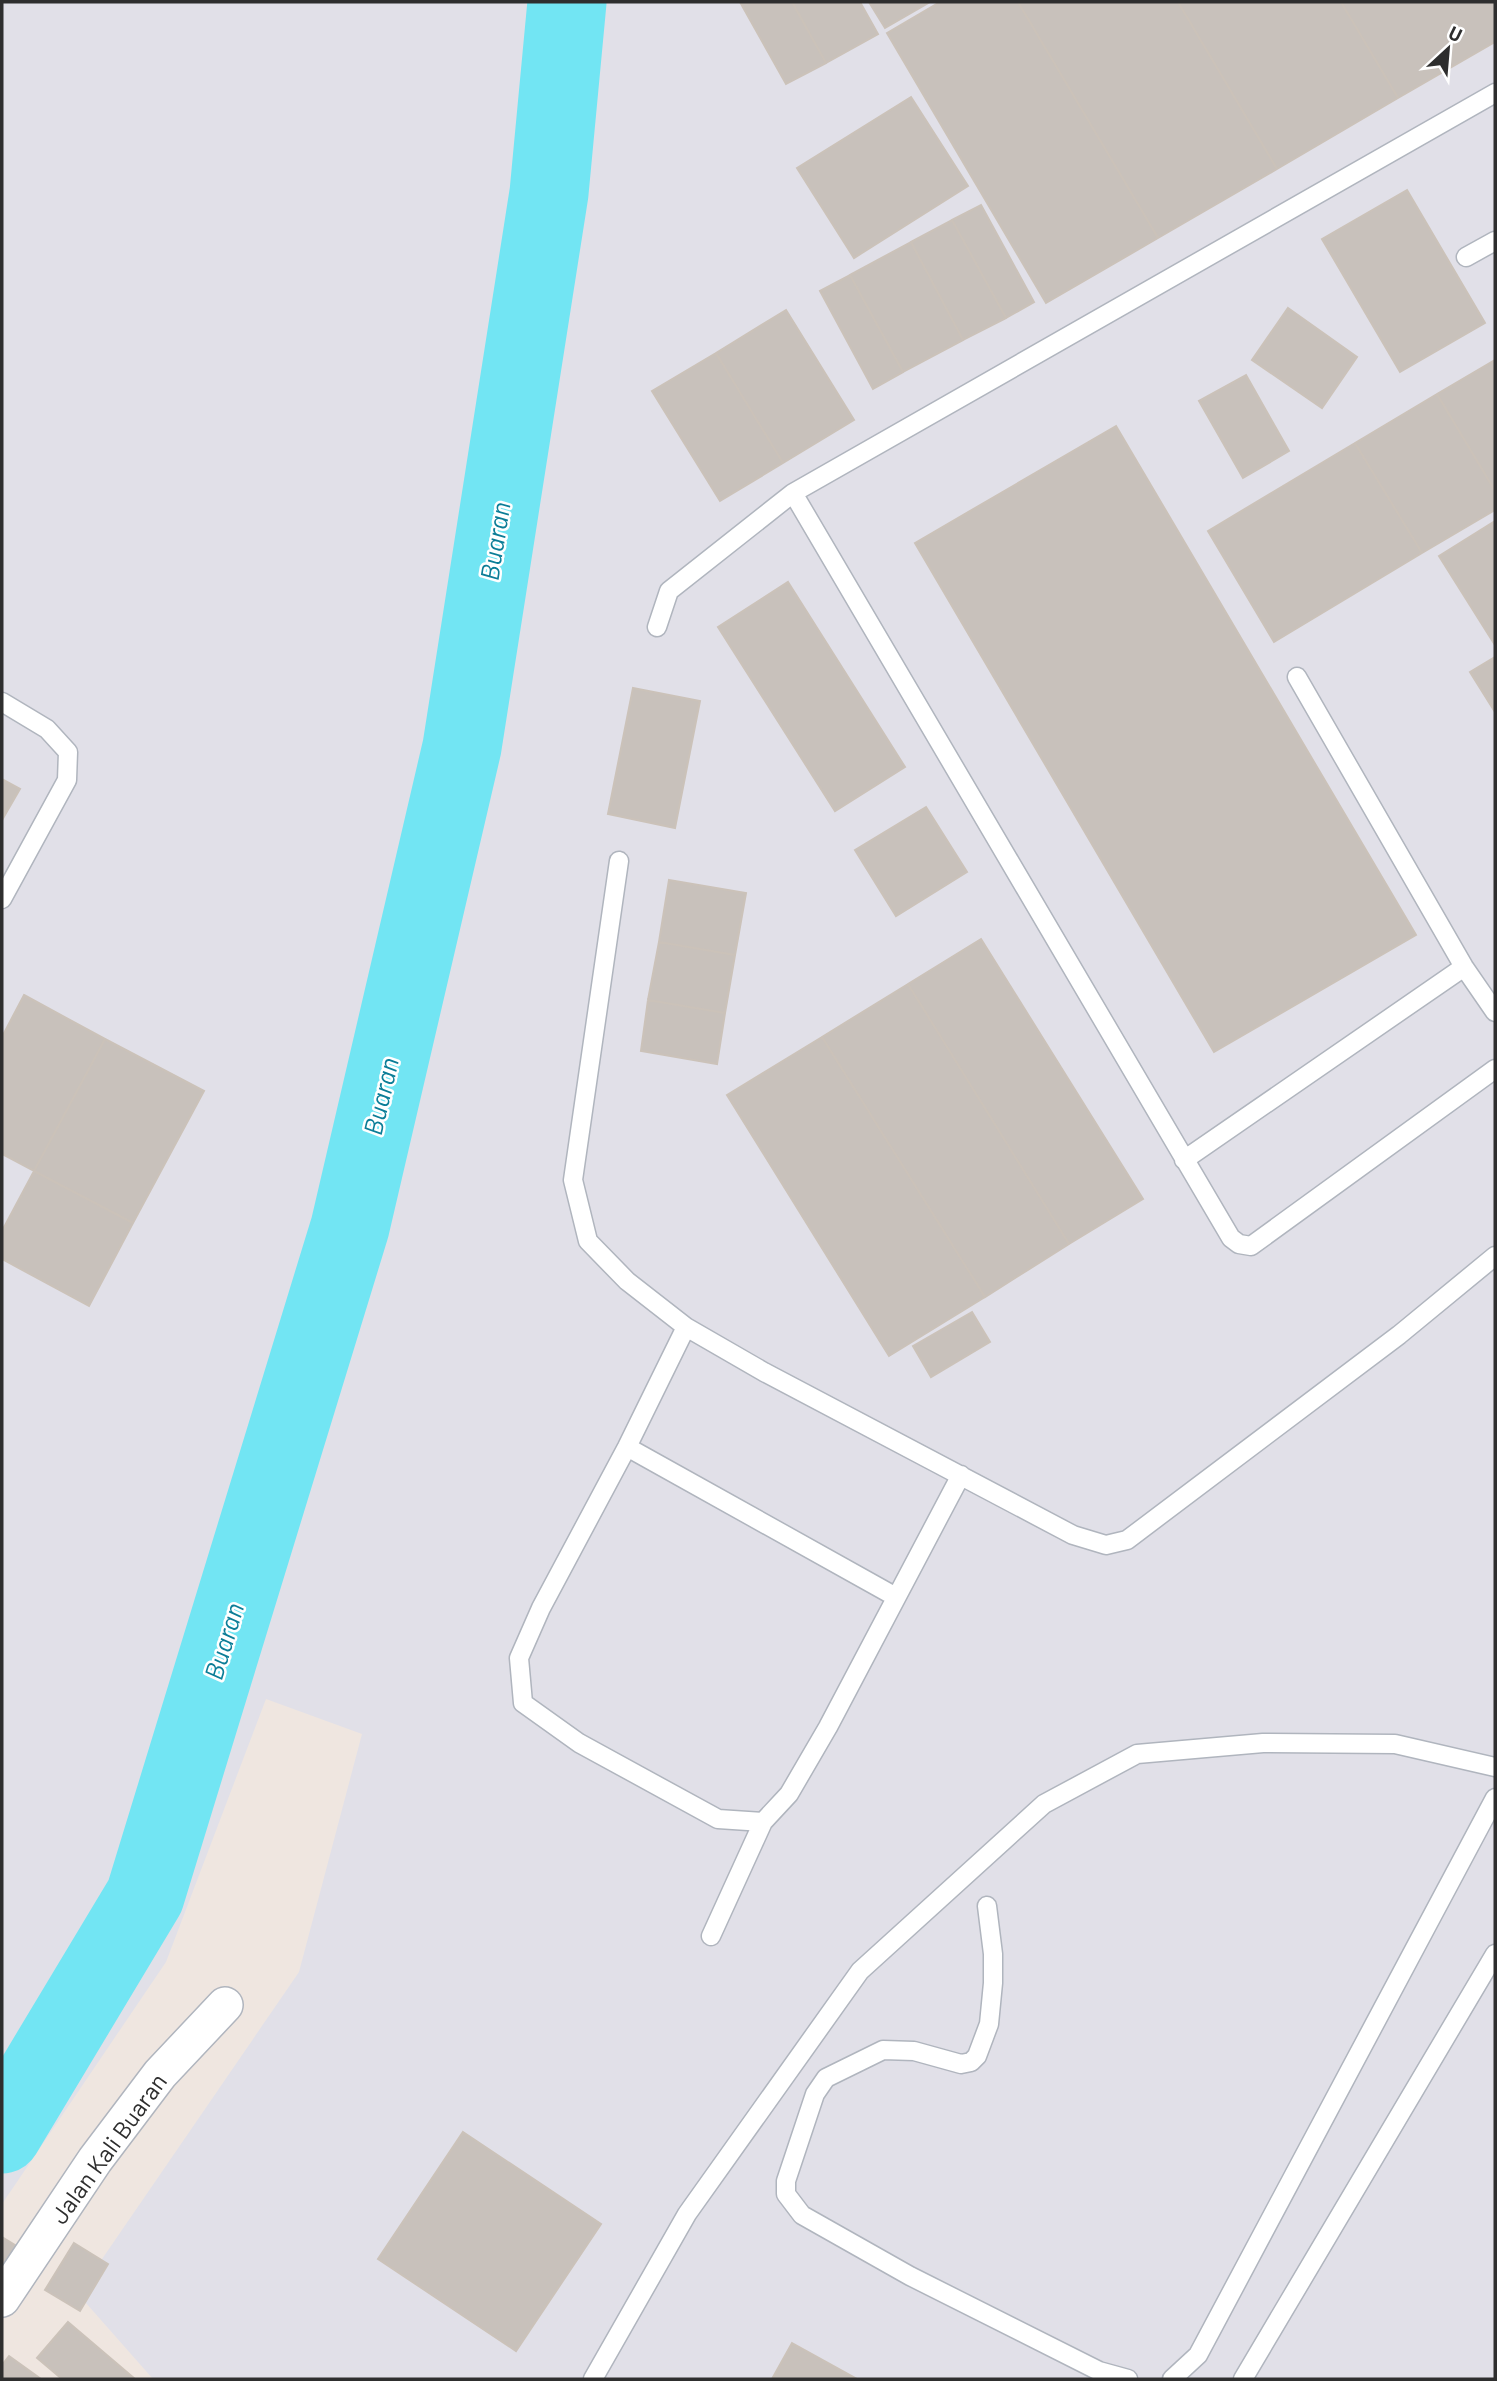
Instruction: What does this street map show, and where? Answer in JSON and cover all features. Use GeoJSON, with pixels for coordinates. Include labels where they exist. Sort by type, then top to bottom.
{"type":"FeatureCollection","features":[{"type":"Feature","properties":{"kind":"street","name":"Jalan Kali Buaran"},"geometry":{"type":"LineString","coordinates":[[2,2299],[111,2138],[160,2074],[225,2005]]}},
{"type":"Feature","properties":{"kind":"lane"},"geometry":{"type":"LineString","coordinates":[[657,627],[669,591],[793,493],[1495,93]]}},
{"type":"Feature","properties":{"kind":"lane"},"geometry":{"type":"LineString","coordinates":[[1466,257],[1495,241]]}},
{"type":"Feature","properties":{"kind":"lane"},"geometry":{"type":"LineString","coordinates":[[793,493],[1231,1238],[1239,1244],[1251,1246],[1495,1069]]}},
{"type":"Feature","properties":{"kind":"lane"},"geometry":{"type":"LineString","coordinates":[[1297,677],[1464,967],[1495,1012]]}},
{"type":"Feature","properties":{"kind":"lane"},"geometry":{"type":"LineString","coordinates":[[2,702],[47,730],[68,752],[67,780],[2,899]]}},
{"type":"Feature","properties":{"kind":"lane"},"geometry":{"type":"LineString","coordinates":[[619,861],[573,1180],[588,1241],[627,1280],[686,1327],[764,1372],[1073,1535],[1106,1545],[1127,1540],[1399,1335],[1495,1256]]}},
{"type":"Feature","properties":{"kind":"lane"},"geometry":{"type":"LineString","coordinates":[[1184,1160],[1464,967]]}},
{"type":"Feature","properties":{"kind":"lane"},"geometry":{"type":"LineString","coordinates":[[686,1327],[627,1447],[541,1608],[519,1658],[523,1703],[579,1742],[718,1819],[763,1822]]}},
{"type":"Feature","properties":{"kind":"lane"},"geometry":{"type":"LineString","coordinates":[[627,1447],[896,1597]]}},
{"type":"Feature","properties":{"kind":"lane"},"geometry":{"type":"LineString","coordinates":[[711,1936],[763,1822],[789,1794],[828,1727],[961,1475]]}},
{"type":"Feature","properties":{"kind":"lane"},"geometry":{"type":"LineString","coordinates":[[593,2379],[687,2214],[860,1971],[1044,1804],[1138,1754],[1263,1743],[1395,1744],[1495,1767]]}},
{"type":"Feature","properties":{"kind":"lane"},"geometry":{"type":"LineString","coordinates":[[1172,2379],[1198,2355],[1495,1798]]}},
{"type":"Feature","properties":{"kind":"lane"},"geometry":{"type":"LineString","coordinates":[[987,1906],[993,1954],[993,1983],[989,2024],[977,2056],[971,2062],[961,2064],[914,2051],[883,2049],[826,2078],[815,2094],[786,2181],[786,2194],[802,2215],[910,2276],[1099,2371],[1128,2379]]}},
{"type":"Feature","properties":{"kind":"lane"},"geometry":{"type":"LineString","coordinates":[[1243,2379],[1495,1954]]}},
{"type":"Feature","properties":{"kind":"shaded area"},"geometry":{"type":"Polygon","coordinates":[[[2,2],[1495,2],[1495,2379],[153,2379],[78,2294],[299,1972],[362,1734],[266,1699],[166,1962],[2,2204],[2,2]]]}},
{"type":"Feature","properties":{"kind":"building"},"geometry":{"type":"Polygon","coordinates":[[[740,2],[792,2],[826,63],[786,84],[740,2]]]}},
{"type":"Feature","properties":{"kind":"building"},"geometry":{"type":"Polygon","coordinates":[[[792,2],[860,2],[878,34],[826,63],[792,2]]]}},
{"type":"Feature","properties":{"kind":"building"},"geometry":{"type":"Polygon","coordinates":[[[869,2],[930,2],[885,28],[869,2]]]}},
{"type":"Feature","properties":{"kind":"building"},"geometry":{"type":"Polygon","coordinates":[[[940,2],[1018,2],[1158,238],[1046,303],[887,33],[940,2]]]}},
{"type":"Feature","properties":{"kind":"building"},"geometry":{"type":"Polygon","coordinates":[[[1018,2],[1178,2],[1277,169],[1158,238],[1018,2]]]}},
{"type":"Feature","properties":{"kind":"building"},"geometry":{"type":"Polygon","coordinates":[[[1178,2],[1341,2],[1398,98],[1277,169],[1178,2]]]}},
{"type":"Feature","properties":{"kind":"building"},"geometry":{"type":"Polygon","coordinates":[[[1341,2],[1495,2],[1495,42],[1398,98],[1341,2]]]}},
{"type":"Feature","properties":{"kind":"building"},"geometry":{"type":"Polygon","coordinates":[[[911,97],[968,186],[854,258],[797,168],[911,97]]]}},
{"type":"Feature","properties":{"kind":"building"},"geometry":{"type":"Polygon","coordinates":[[[1407,190],[1485,323],[1400,372],[1322,239],[1407,190]]]}},
{"type":"Feature","properties":{"kind":"building"},"geometry":{"type":"Polygon","coordinates":[[[981,205],[1034,302],[1006,318],[952,220],[981,205]]]}},
{"type":"Feature","properties":{"kind":"building"},"geometry":{"type":"Polygon","coordinates":[[[952,220],[1006,318],[963,340],[911,242],[952,220]]]}},
{"type":"Feature","properties":{"kind":"building"},"geometry":{"type":"Polygon","coordinates":[[[911,242],[963,340],[903,372],[850,275],[911,242]]]}},
{"type":"Feature","properties":{"kind":"building"},"geometry":{"type":"Polygon","coordinates":[[[850,275],[903,372],[873,389],[820,291],[850,275]]]}},
{"type":"Feature","properties":{"kind":"building"},"geometry":{"type":"Polygon","coordinates":[[[1288,308],[1357,357],[1322,408],[1252,360],[1288,308]]]}},
{"type":"Feature","properties":{"kind":"building"},"geometry":{"type":"Polygon","coordinates":[[[786,310],[854,420],[783,463],[716,353],[786,310]]]}},
{"type":"Feature","properties":{"kind":"building"},"geometry":{"type":"Polygon","coordinates":[[[716,353],[783,463],[720,501],[652,391],[716,353]]]}},
{"type":"Feature","properties":{"kind":"building"},"geometry":{"type":"Polygon","coordinates":[[[1495,360],[1495,491],[1437,394],[1495,360]]]}},
{"type":"Feature","properties":{"kind":"building"},"geometry":{"type":"Polygon","coordinates":[[[1246,375],[1289,451],[1243,478],[1199,401],[1246,375]]]}},
{"type":"Feature","properties":{"kind":"building"},"geometry":{"type":"Polygon","coordinates":[[[1437,394],[1495,491],[1495,510],[1422,553],[1355,443],[1437,394]]]}},
{"type":"Feature","properties":{"kind":"building"},"geometry":{"type":"Polygon","coordinates":[[[1116,426],[1416,935],[1214,1052],[915,543],[1116,426]]]}},
{"type":"Feature","properties":{"kind":"building"},"geometry":{"type":"Polygon","coordinates":[[[1355,443],[1422,553],[1274,642],[1208,531],[1355,443]]]}},
{"type":"Feature","properties":{"kind":"building"},"geometry":{"type":"Polygon","coordinates":[[[1495,521],[1495,645],[1439,556],[1495,521]]]}},
{"type":"Feature","properties":{"kind":"building"},"geometry":{"type":"Polygon","coordinates":[[[788,582],[905,767],[835,811],[718,627],[788,582]]]}},
{"type":"Feature","properties":{"kind":"building"},"geometry":{"type":"Polygon","coordinates":[[[1495,657],[1495,712],[1470,672],[1495,657]]]}},
{"type":"Feature","properties":{"kind":"building"},"geometry":{"type":"Polygon","coordinates":[[[633,688],[700,701],[675,828],[608,814],[633,688]]]}},
{"type":"Feature","properties":{"kind":"building"},"geometry":{"type":"Polygon","coordinates":[[[2,779],[20,789],[2,820],[2,779]]]}},
{"type":"Feature","properties":{"kind":"building"},"geometry":{"type":"Polygon","coordinates":[[[926,807],[967,872],[896,916],[855,850],[926,807]]]}},
{"type":"Feature","properties":{"kind":"building"},"geometry":{"type":"Polygon","coordinates":[[[669,880],[746,893],[735,955],[659,942],[669,880]]]}},
{"type":"Feature","properties":{"kind":"building"},"geometry":{"type":"Polygon","coordinates":[[[981,939],[1143,1199],[1069,1244],[908,984],[981,939]]]}},
{"type":"Feature","properties":{"kind":"building"},"geometry":{"type":"Polygon","coordinates":[[[659,942],[735,955],[725,1013],[648,1000],[659,942]]]}},
{"type":"Feature","properties":{"kind":"building"},"geometry":{"type":"Polygon","coordinates":[[[908,984],[1069,1244],[985,1297],[822,1037],[908,984]]]}},
{"type":"Feature","properties":{"kind":"building"},"geometry":{"type":"Polygon","coordinates":[[[24,995],[105,1039],[34,1171],[2,1154],[2,1037],[24,995]]]}},
{"type":"Feature","properties":{"kind":"building"},"geometry":{"type":"Polygon","coordinates":[[[648,1000],[725,1013],[717,1064],[641,1051],[648,1000]]]}},
{"type":"Feature","properties":{"kind":"building"},"geometry":{"type":"Polygon","coordinates":[[[822,1037],[985,1297],[889,1356],[727,1095],[822,1037]]]}},
{"type":"Feature","properties":{"kind":"building"},"geometry":{"type":"Polygon","coordinates":[[[105,1039],[204,1091],[133,1223],[34,1171],[105,1039]]]}},
{"type":"Feature","properties":{"kind":"building"},"geometry":{"type":"Polygon","coordinates":[[[34,1171],[133,1223],[89,1306],[2,1259],[2,1231],[34,1171]]]}},
{"type":"Feature","properties":{"kind":"building"},"geometry":{"type":"Polygon","coordinates":[[[972,1312],[990,1342],[931,1377],[913,1346],[972,1312]]]}},
{"type":"Feature","properties":{"kind":"building"},"geometry":{"type":"Polygon","coordinates":[[[463,2132],[601,2224],[516,2351],[378,2259],[463,2132]]]}},
{"type":"Feature","properties":{"kind":"building"},"geometry":{"type":"Polygon","coordinates":[[[2,2237],[28,2253],[2,2295],[2,2237]]]}},
{"type":"Feature","properties":{"kind":"building"},"geometry":{"type":"Polygon","coordinates":[[[74,2243],[108,2264],[80,2311],[45,2290],[74,2243]]]}},
{"type":"Feature","properties":{"kind":"building"},"geometry":{"type":"Polygon","coordinates":[[[68,2322],[135,2379],[62,2379],[37,2358],[68,2322]]]}},
{"type":"Feature","properties":{"kind":"building"},"geometry":{"type":"Polygon","coordinates":[[[792,2343],[857,2379],[772,2379],[792,2343]]]}},
{"type":"Feature","properties":{"kind":"building"},"geometry":{"type":"Polygon","coordinates":[[[9,2356],[41,2379],[2,2379],[2,2365],[9,2356]]]}},
{"type":"Feature","properties":{"kind":"waterway","name":"Buaran"},"geometry":{"type":"LineString","coordinates":[[2,2134],[145,1896],[350,1227],[462,747],[549,193],[567,2]]}}]}
